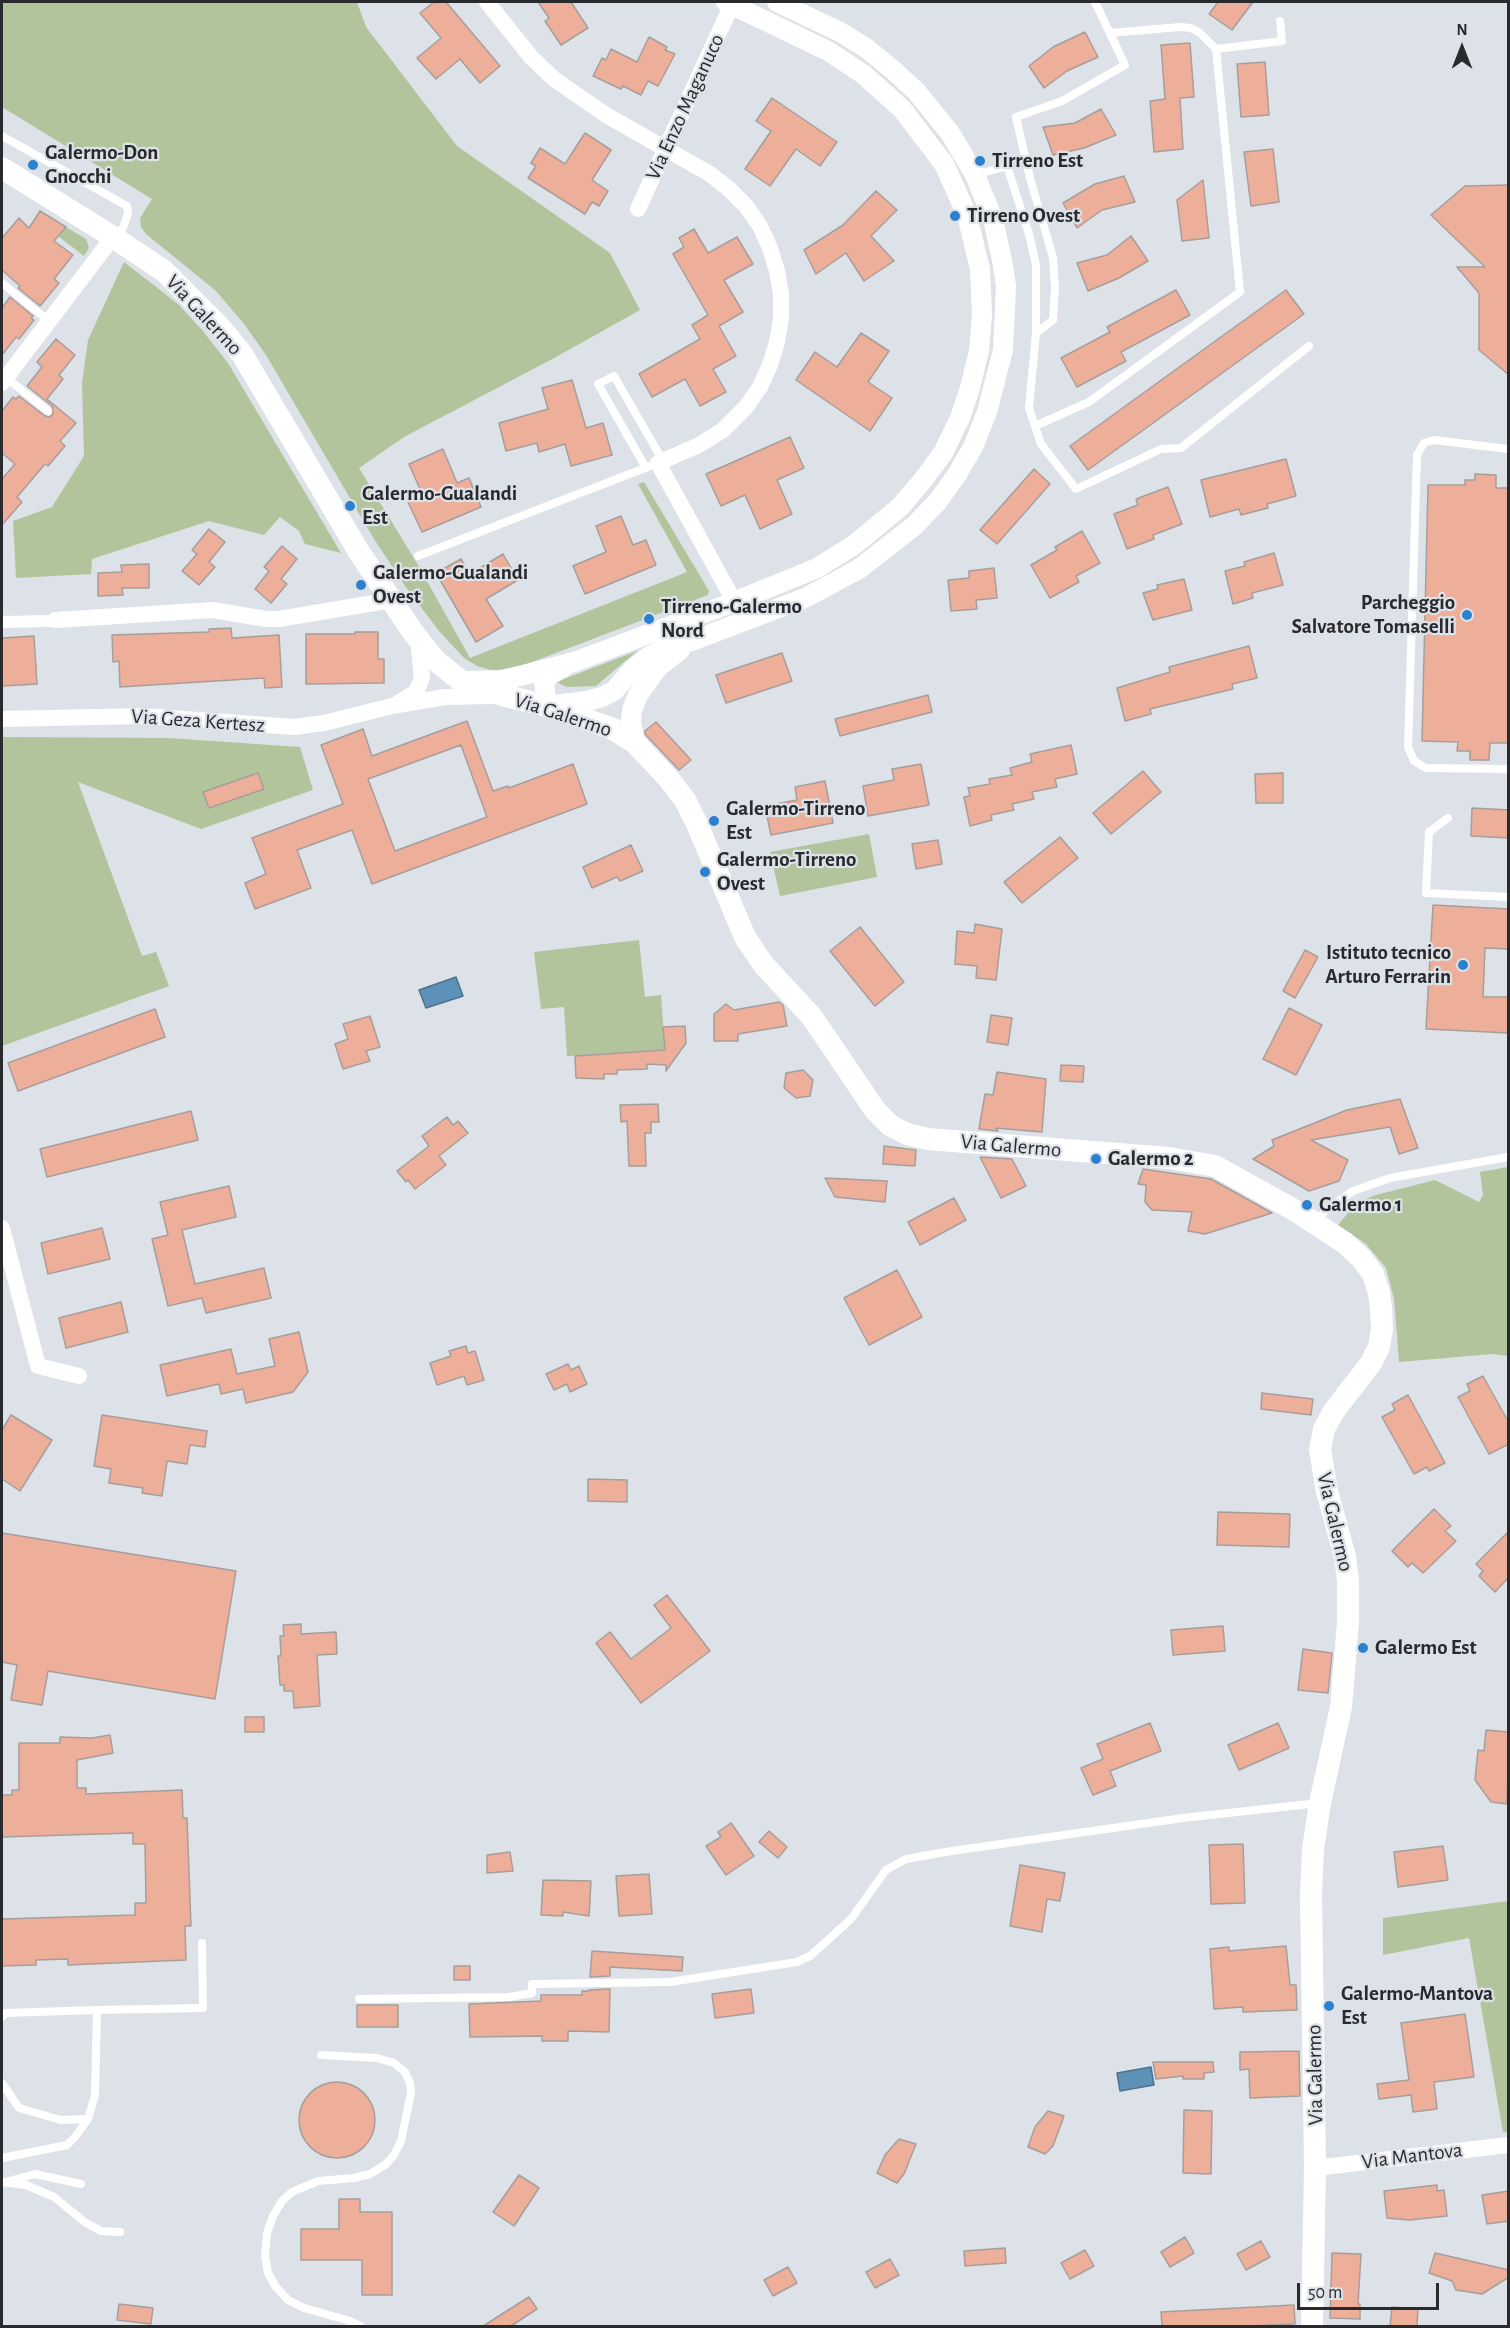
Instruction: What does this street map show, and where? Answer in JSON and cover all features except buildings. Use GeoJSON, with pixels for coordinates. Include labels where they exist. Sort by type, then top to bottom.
{"type":"FeatureCollection","features":[{"type":"Feature","properties":{"kind":"main road","name":"Via Galermo"},"geometry":{"type":"LineString","coordinates":[[2,168],[113,237],[171,278],[213,319],[242,354],[359,552],[417,638],[435,660],[461,681],[506,696],[548,706],[614,729],[635,743],[668,778],[685,800],[745,937],[763,964],[812,1017],[875,1110],[891,1126],[907,1134],[928,1139],[1168,1158],[1215,1166],[1315,1223],[1345,1244],[1362,1259],[1373,1274],[1379,1293],[1382,1329],[1379,1347],[1371,1363],[1334,1411],[1324,1430],[1320,1450],[1327,1491],[1345,1557],[1348,1580],[1348,1622],[1341,1707],[1320,1803],[1313,1849],[1311,1895],[1316,2168],[1312,2326]]}},
{"type":"Feature","properties":{"kind":"street"},"geometry":{"type":"LineString","coordinates":[[487,2],[531,57],[554,79],[606,115],[710,174],[729,189],[746,206],[760,226],[770,248],[781,294],[781,318],[777,342],[760,387],[746,407],[711,438],[656,464],[745,621]]}},
{"type":"Feature","properties":{"kind":"street"},"geometry":{"type":"LineString","coordinates":[[461,681],[504,680],[574,662],[800,576],[833,559],[881,525],[913,493],[943,453],[960,418],[974,372],[982,315],[980,270],[967,215],[944,164],[915,124],[886,93],[848,64],[828,51],[731,2]]}},
{"type":"Feature","properties":{"kind":"street","name":"Via Enzo Maganuco"},"geometry":{"type":"LineString","coordinates":[[638,209],[731,2]]}},
{"type":"Feature","properties":{"kind":"street"},"geometry":{"type":"LineString","coordinates":[[574,662],[547,677],[544,689],[548,706],[602,697],[614,691],[633,669],[648,657],[668,647],[692,641],[745,621],[834,584],[881,554],[914,526],[938,501],[973,447],[987,412],[1003,350],[1006,299],[998,238],[975,175],[950,133],[916,91],[892,69],[866,48],[842,33],[777,2]]}},
{"type":"Feature","properties":{"kind":"street"},"geometry":{"type":"LineString","coordinates":[[3,378],[113,237]]}},
{"type":"Feature","properties":{"kind":"street"},"geometry":{"type":"LineString","coordinates":[[2,622],[213,610],[279,619],[392,600]]}},
{"type":"Feature","properties":{"kind":"street"},"geometry":{"type":"LineString","coordinates":[[392,706],[406,699],[420,686],[422,667],[417,638]]}},
{"type":"Feature","properties":{"kind":"street"},"geometry":{"type":"LineString","coordinates":[[635,743],[631,722],[632,710],[638,695],[658,667],[692,641]]}},
{"type":"Feature","properties":{"kind":"street","name":"Via Geza Kertesz"},"geometry":{"type":"LineString","coordinates":[[2,718],[143,716],[294,727],[324,723],[392,706],[445,697],[506,696]]}},
{"type":"Feature","properties":{"kind":"street"},"geometry":{"type":"LineString","coordinates":[[2,1227],[38,1366],[78,1376]]}},
{"type":"Feature","properties":{"kind":"street","name":"Via Mantova"},"geometry":{"type":"LineString","coordinates":[[1316,2168],[1509,2145]]}},
{"type":"Feature","properties":{"kind":"lane"},"geometry":{"type":"LineString","coordinates":[[1036,333],[1053,320],[1055,288],[1053,258],[1030,178],[1016,117],[1062,101],[1125,65],[1095,2]]}},
{"type":"Feature","properties":{"kind":"lane"},"geometry":{"type":"LineString","coordinates":[[1216,49],[1282,41],[1280,21]]}},
{"type":"Feature","properties":{"kind":"lane"},"geometry":{"type":"LineString","coordinates":[[1035,426],[1089,402],[1240,292],[1216,49],[1200,33],[1191,28],[1110,33]]}},
{"type":"Feature","properties":{"kind":"lane"},"geometry":{"type":"LineString","coordinates":[[2,136],[128,206],[123,228],[113,237]]}},
{"type":"Feature","properties":{"kind":"lane"},"geometry":{"type":"LineString","coordinates":[[975,175],[1007,166],[1029,234],[1035,265],[1036,333],[1029,408],[1041,444],[1076,489],[1161,449],[1181,448],[1309,346]]}},
{"type":"Feature","properties":{"kind":"lane"},"geometry":{"type":"LineString","coordinates":[[2,283],[49,321]]}},
{"type":"Feature","properties":{"kind":"lane"},"geometry":{"type":"LineString","coordinates":[[614,376],[656,464],[598,384],[614,376]]}},
{"type":"Feature","properties":{"kind":"lane"},"geometry":{"type":"LineString","coordinates":[[3,378],[48,411]]}},
{"type":"Feature","properties":{"kind":"lane"},"geometry":{"type":"LineString","coordinates":[[1509,450],[1434,440],[1424,443],[1417,455],[1408,747],[1414,761],[1426,768],[1509,769]]}},
{"type":"Feature","properties":{"kind":"lane"},"geometry":{"type":"LineString","coordinates":[[418,556],[656,464]]}},
{"type":"Feature","properties":{"kind":"lane"},"geometry":{"type":"LineString","coordinates":[[1448,818],[1429,832],[1426,893],[1509,897]]}},
{"type":"Feature","properties":{"kind":"lane"},"geometry":{"type":"LineString","coordinates":[[1315,1223],[1327,1209],[1353,1191],[1390,1178],[1509,1157]]}},
{"type":"Feature","properties":{"kind":"lane"},"geometry":{"type":"LineString","coordinates":[[359,1999],[509,1998],[532,1993],[532,1984],[670,1982],[796,1962],[810,1956],[851,1919],[886,1870],[906,1859],[1183,1818],[1320,1803]]}},
{"type":"Feature","properties":{"kind":"lane"},"geometry":{"type":"LineString","coordinates":[[2,2017],[5,2013],[203,2008],[202,1943]]}},
{"type":"Feature","properties":{"kind":"lane"},"geometry":{"type":"LineString","coordinates":[[2,2158],[67,2145],[88,2119],[95,2095],[97,2010]]}},
{"type":"Feature","properties":{"kind":"lane"},"geometry":{"type":"LineString","coordinates":[[321,2055],[377,2058],[394,2063],[405,2072],[410,2083],[411,2093],[401,2141],[394,2155],[385,2165],[370,2174],[354,2178],[318,2181],[292,2192],[282,2201],[267,2233],[265,2256],[268,2273],[276,2287],[288,2300],[304,2308],[360,2326]]}},
{"type":"Feature","properties":{"kind":"lane"},"geometry":{"type":"LineString","coordinates":[[2,2083],[18,2108],[61,2120],[88,2119]]}},
{"type":"Feature","properties":{"kind":"lane"},"geometry":{"type":"LineString","coordinates":[[4,2182],[35,2174],[81,2184]]}},
{"type":"Feature","properties":{"kind":"lane"},"geometry":{"type":"LineString","coordinates":[[4,2182],[26,2185],[54,2197],[86,2223],[101,2231],[120,2232]]}},
{"type":"Feature","properties":{"kind":"green space"},"geometry":{"type":"Polygon","coordinates":[[[2,2],[357,2],[366,27],[457,146],[610,253],[640,310],[404,437],[359,468],[418,565],[470,658],[687,572],[638,484],[644,482],[709,591],[708,595],[527,664],[494,671],[477,666],[464,658],[439,631],[405,586],[374,539],[266,355],[244,324],[216,291],[146,234],[141,227],[140,218],[152,199],[2,107],[2,2]]]}},
{"type":"Feature","properties":{"kind":"green space"},"geometry":{"type":"Polygon","coordinates":[[[66,227],[86,239],[89,248],[84,256],[58,236],[66,227]]]}},
{"type":"Feature","properties":{"kind":"green space"},"geometry":{"type":"Polygon","coordinates":[[[124,262],[178,304],[228,363],[341,553],[305,544],[299,531],[280,517],[264,535],[209,521],[92,559],[91,574],[16,578],[13,521],[52,507],[84,456],[82,383],[88,340],[124,262]]]}},
{"type":"Feature","properties":{"kind":"green space"},"geometry":{"type":"Polygon","coordinates":[[[637,651],[596,686],[567,687],[556,682],[637,651]]]}},
{"type":"Feature","properties":{"kind":"green space"},"geometry":{"type":"Polygon","coordinates":[[[2,737],[168,738],[300,747],[313,790],[201,829],[78,782],[142,956],[156,952],[169,986],[2,1046],[2,737]]]}},
{"type":"Feature","properties":{"kind":"green space"},"geometry":{"type":"Polygon","coordinates":[[[869,834],[877,877],[780,896],[770,852],[869,834]]]}},
{"type":"Feature","properties":{"kind":"green space"},"geometry":{"type":"Polygon","coordinates":[[[639,940],[645,997],[661,995],[665,1050],[567,1056],[564,1007],[541,1009],[534,952],[639,940]]]}},
{"type":"Feature","properties":{"kind":"green space"},"geometry":{"type":"Polygon","coordinates":[[[1508,1167],[1508,1356],[1493,1354],[1399,1362],[1394,1299],[1386,1268],[1366,1244],[1338,1225],[1357,1202],[1435,1180],[1479,1202],[1483,1195],[1480,1172],[1508,1167]]]}},
{"type":"Feature","properties":{"kind":"green space"},"geometry":{"type":"Polygon","coordinates":[[[1508,1901],[1508,2132],[1503,2132],[1469,1938],[1383,1955],[1383,1918],[1508,1901]]]}},
{"type":"Feature","properties":{"kind":"water"},"geometry":{"type":"Polygon","coordinates":[[[456,977],[463,996],[426,1008],[419,990],[456,977]]]}},
{"type":"Feature","properties":{"kind":"water"},"geometry":{"type":"Polygon","coordinates":[[[1151,2067],[1154,2085],[1120,2091],[1117,2073],[1151,2067]]]}},
{"type":"Feature","properties":{"kind":"place","name":"Tirreno Est"},"geometry":{"type":"Point","coordinates":[980,161]}},
{"type":"Feature","properties":{"kind":"place","name":"Galermo-Don Gnocchi"},"geometry":{"type":"Point","coordinates":[33,165]}},
{"type":"Feature","properties":{"kind":"place","name":"Tirreno Ovest"},"geometry":{"type":"Point","coordinates":[955,216]}},
{"type":"Feature","properties":{"kind":"place","name":"Galermo-Gualandi Est"},"geometry":{"type":"Point","coordinates":[350,506]}},
{"type":"Feature","properties":{"kind":"place","name":"Galermo-Gualandi Ovest"},"geometry":{"type":"Point","coordinates":[361,585]}},
{"type":"Feature","properties":{"kind":"place","name":"Parcheggio Salvatore Tomaselli"},"geometry":{"type":"Point","coordinates":[1467,615]}},
{"type":"Feature","properties":{"kind":"place","name":"Tirreno-Galermo Nord"},"geometry":{"type":"Point","coordinates":[649,619]}},
{"type":"Feature","properties":{"kind":"place","name":"Galermo-Tirreno Est"},"geometry":{"type":"Point","coordinates":[714,821]}},
{"type":"Feature","properties":{"kind":"place","name":"Galermo-Tirreno Ovest"},"geometry":{"type":"Point","coordinates":[705,872]}},
{"type":"Feature","properties":{"kind":"place","name":"Istituto tecnico Arturo Ferrarin"},"geometry":{"type":"Point","coordinates":[1463,965]}},
{"type":"Feature","properties":{"kind":"place","name":"Galermo 2"},"geometry":{"type":"Point","coordinates":[1096,1159]}},
{"type":"Feature","properties":{"kind":"place","name":"Galermo 1"},"geometry":{"type":"Point","coordinates":[1307,1205]}},
{"type":"Feature","properties":{"kind":"place","name":"Galermo Est"},"geometry":{"type":"Point","coordinates":[1363,1648]}},
{"type":"Feature","properties":{"kind":"place","name":"Galermo-Mantova Est"},"geometry":{"type":"Point","coordinates":[1329,2006]}}]}
